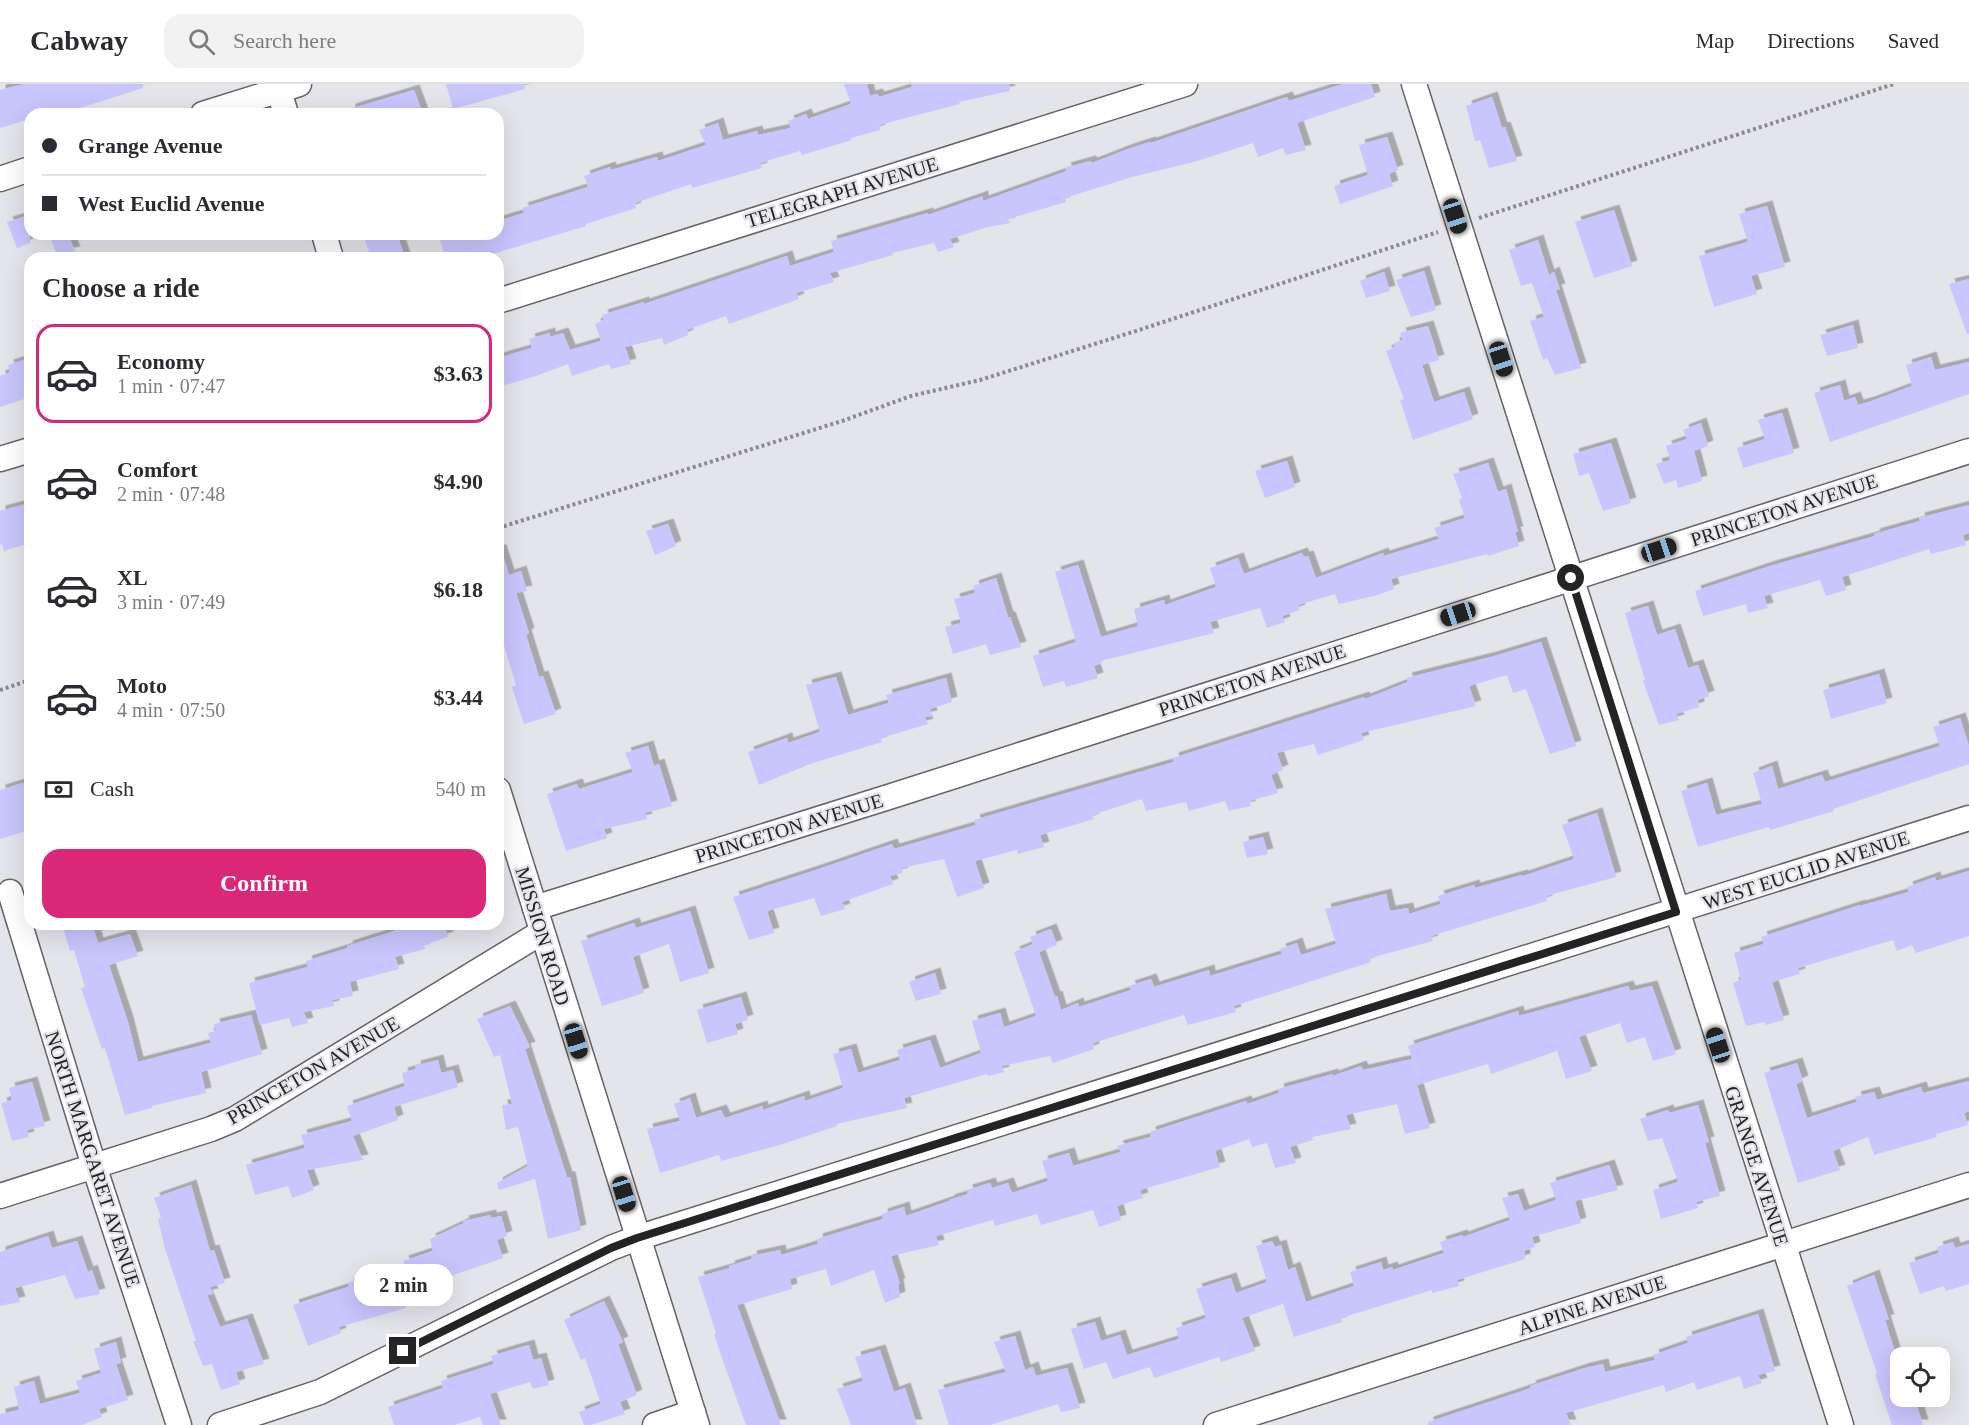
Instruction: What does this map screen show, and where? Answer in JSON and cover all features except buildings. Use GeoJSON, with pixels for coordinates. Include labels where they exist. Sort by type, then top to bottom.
{"type":"FeatureCollection","features":[{"type":"Feature","properties":{"kind":"street","name":"TELEGRAPH AVENUE"},"geometry":{"type":"LineString","coordinates":[[504,299],[1185,84]]}},
{"type":"Feature","properties":{"kind":"street","name":"GRANGE AVENUE"},"geometry":{"type":"LineString","coordinates":[[1414,84],[1841,1425]]}},
{"type":"Feature","properties":{"kind":"street"},"geometry":{"type":"LineString","coordinates":[[221,108],[285,86],[286,108]]}},
{"type":"Feature","properties":{"kind":"street"},"geometry":{"type":"LineString","coordinates":[[0,179],[24,171]]}},
{"type":"Feature","properties":{"kind":"street","name":"PRINCETON AVENUE"},"geometry":{"type":"LineString","coordinates":[[535,908],[1969,451]]}},
{"type":"Feature","properties":{"kind":"street"},"geometry":{"type":"LineString","coordinates":[[0,459],[24,452]]}},
{"type":"Feature","properties":{"kind":"street","name":"MISSION ROAD"},"geometry":{"type":"LineString","coordinates":[[504,809],[695,1418]]}},
{"type":"Feature","properties":{"kind":"street","name":"WEST EUCLID AVENUE"},"geometry":{"type":"LineString","coordinates":[[220,1425],[320,1392],[601,1253],[637,1238],[1969,818]]}},
{"type":"Feature","properties":{"kind":"street","name":"NORTH MARGARET AVENUE"},"geometry":{"type":"LineString","coordinates":[[13,891],[24,928]]}},
{"type":"Feature","properties":{"kind":"street","name":"NORTH MARGARET AVENUE"},"geometry":{"type":"LineString","coordinates":[[24,930],[94,1166],[179,1425]]}},
{"type":"Feature","properties":{"kind":"street","name":"PRINCETON AVENUE"},"geometry":{"type":"LineString","coordinates":[[0,1196],[235,1119],[542,932]]}},
{"type":"Feature","properties":{"kind":"street","name":"ALPINE AVENUE"},"geometry":{"type":"LineString","coordinates":[[1216,1425],[1969,1185]]}},
{"type":"Feature","properties":{"kind":"street"},"geometry":{"type":"LineString","coordinates":[[655,1425],[695,1418]]}},
{"type":"Feature","properties":{"kind":"path"},"geometry":{"type":"LineString","coordinates":[[504,526],[842,421],[911,396],[992,376],[1139,330],[1432,233],[1459,228],[1481,217],[1894,84]]}},
{"type":"Feature","properties":{"kind":"path"},"geometry":{"type":"LineString","coordinates":[[0,690],[24,682]]}},
{"type":"Feature","properties":{"kind":"route"},"geometry":{"type":"LineString","coordinates":[[403,1351],[611,1248],[637,1238],[1676,912],[1571,578]]}}]}
